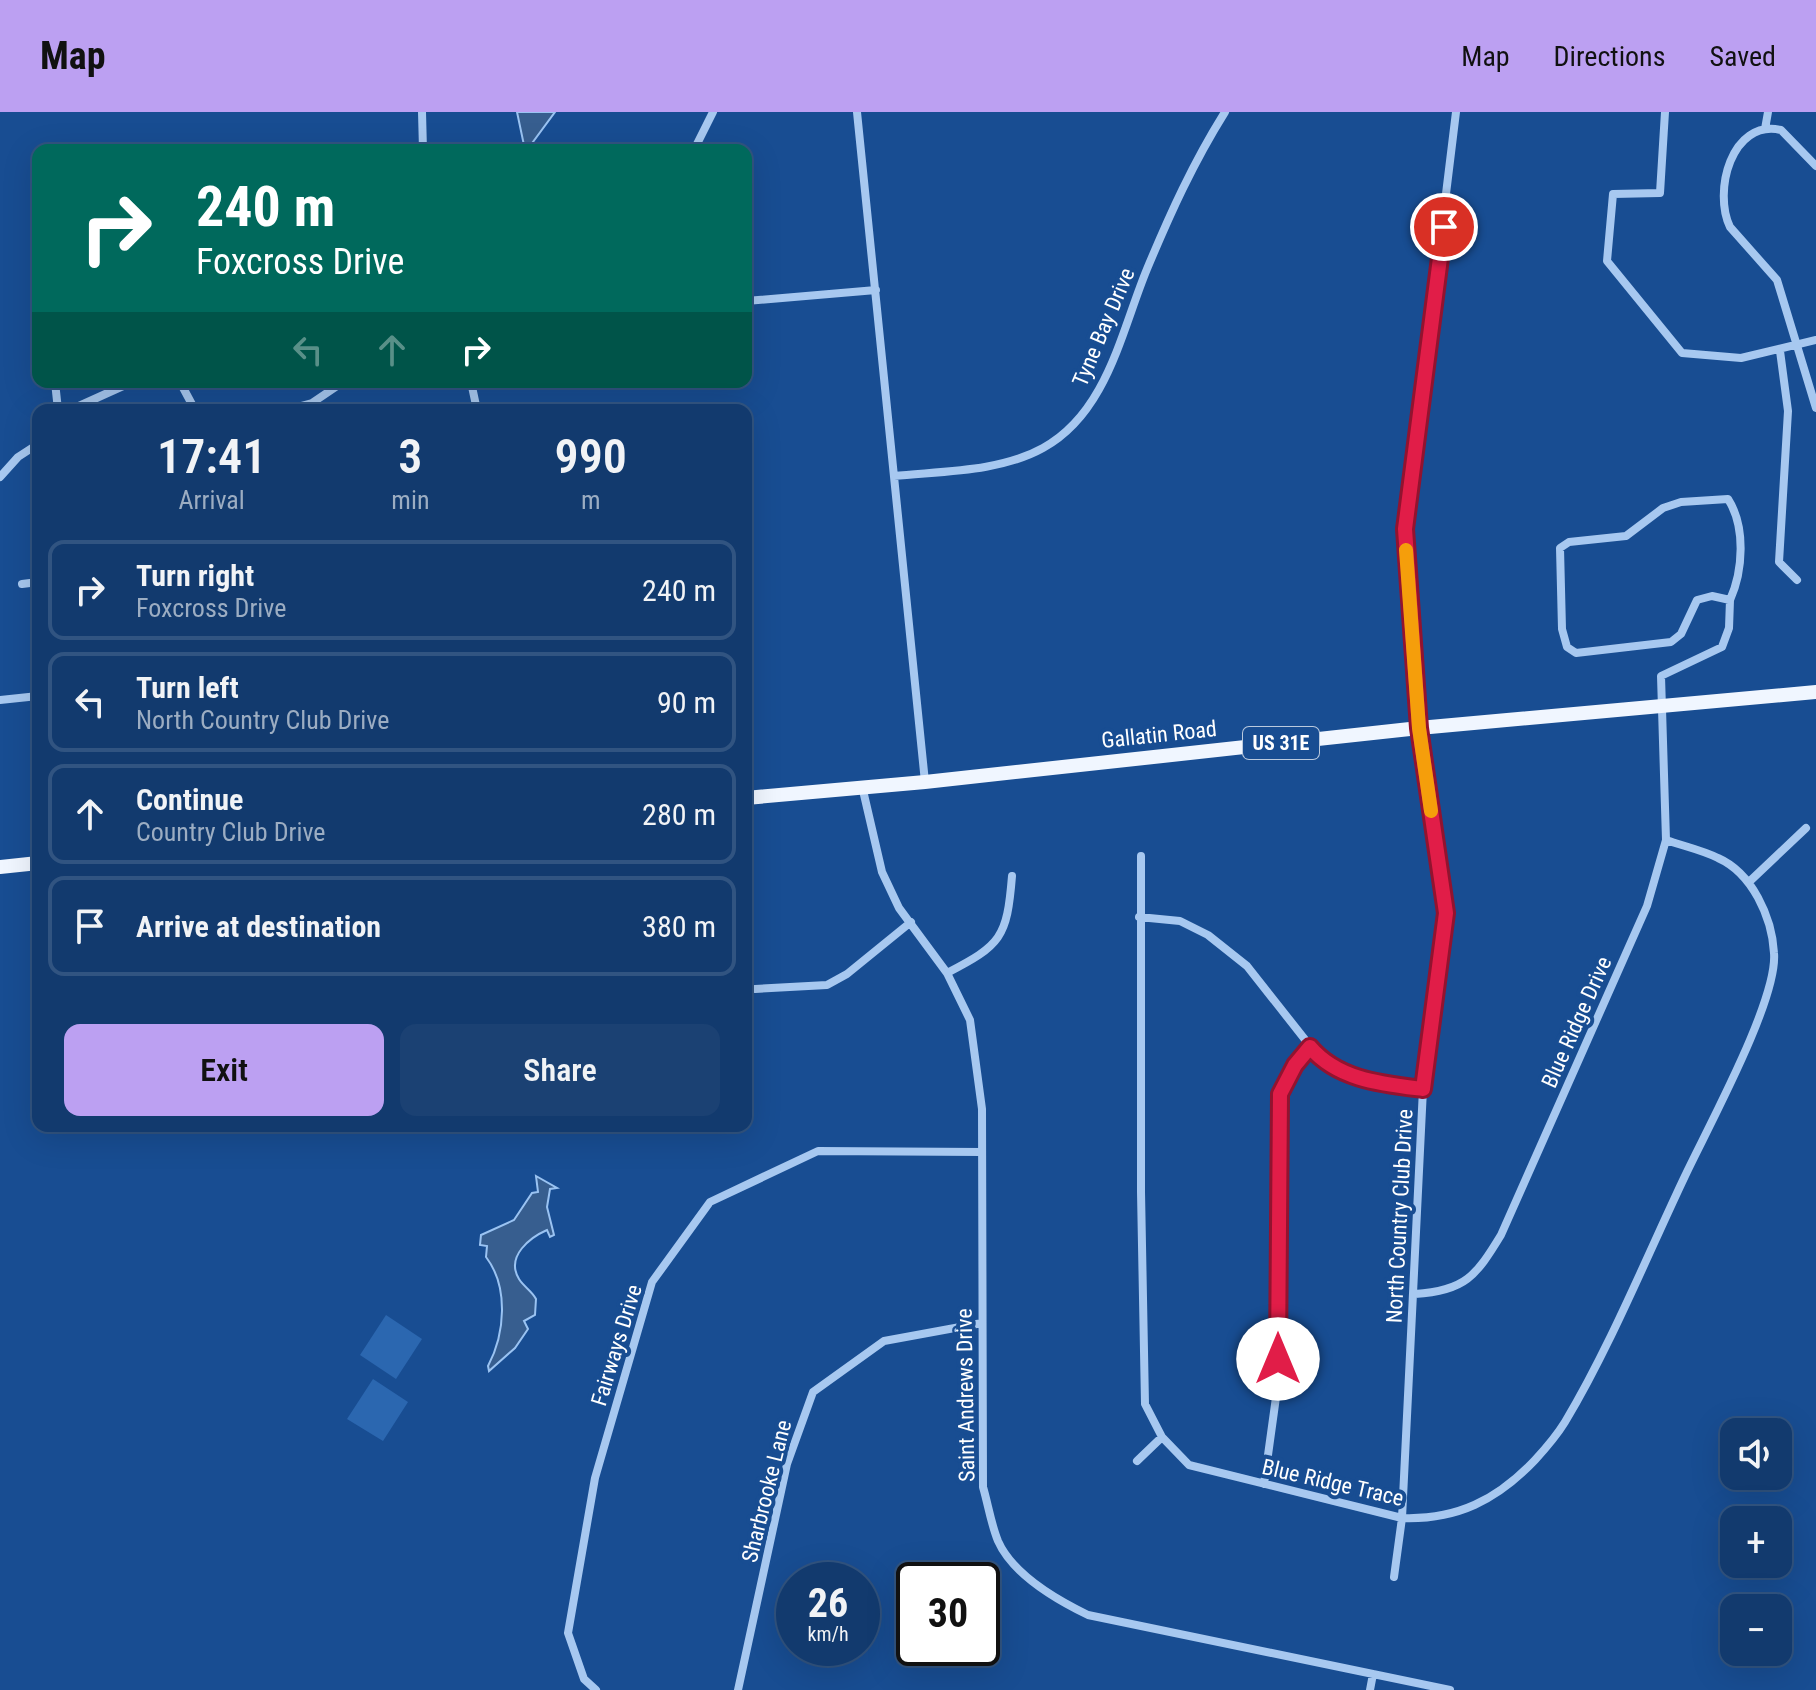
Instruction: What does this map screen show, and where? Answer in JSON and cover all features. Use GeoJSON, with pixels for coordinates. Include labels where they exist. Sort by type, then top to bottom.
{"type":"FeatureCollection","features":[{"type":"Feature","properties":{"kind":"main road","name":"Gallatin Road"},"geometry":{"type":"LineString","coordinates":[[752,797],[862,785],[925,782],[1419,728],[1816,692]]}},
{"type":"Feature","properties":{"kind":"main road"},"geometry":{"type":"LineString","coordinates":[[0,867],[32,864]]}},
{"type":"Feature","properties":{"kind":"street"},"geometry":{"type":"LineString","coordinates":[[422,112],[423,144]]}},
{"type":"Feature","properties":{"kind":"street"},"geometry":{"type":"LineString","coordinates":[[697,144],[713,112]]}},
{"type":"Feature","properties":{"kind":"street"},"geometry":{"type":"LineString","coordinates":[[857,112],[925,782]]}},
{"type":"Feature","properties":{"kind":"street","name":"Tyne Bay Drive"},"geometry":{"type":"LineString","coordinates":[[894,476],[999,464],[1040,450],[1064,435],[1087,411],[1110,370],[1191,166],[1225,112]]}},
{"type":"Feature","properties":{"kind":"street","name":"North Country Club Drive"},"geometry":{"type":"LineString","coordinates":[[1394,1577],[1402,1518],[1423,1089],[1446,913],[1419,728],[1405,529],[1456,112]]}},
{"type":"Feature","properties":{"kind":"street"},"geometry":{"type":"LineString","coordinates":[[1665,112],[1660,193],[1613,194],[1607,261],[1682,353],[1741,358],[1816,340]]}},
{"type":"Feature","properties":{"kind":"street"},"geometry":{"type":"LineString","coordinates":[[1765,129],[1768,112]]}},
{"type":"Feature","properties":{"kind":"street"},"geometry":{"type":"LineString","coordinates":[[1816,166],[1781,130],[1765,129],[1748,133],[1735,151],[1724,184],[1726,219],[1777,280],[1816,408]]}},
{"type":"Feature","properties":{"kind":"street"},"geometry":{"type":"LineString","coordinates":[[752,300],[876,290]]}},
{"type":"Feature","properties":{"kind":"street"},"geometry":{"type":"LineString","coordinates":[[1780,351],[1788,411],[1779,562],[1797,580]]}},
{"type":"Feature","properties":{"kind":"street"},"geometry":{"type":"LineString","coordinates":[[83,404],[119,388]]}},
{"type":"Feature","properties":{"kind":"street"},"geometry":{"type":"LineString","coordinates":[[308,404],[334,388]]}},
{"type":"Feature","properties":{"kind":"street"},"geometry":{"type":"LineString","coordinates":[[0,477],[18,457],[32,448]]}},
{"type":"Feature","properties":{"kind":"street"},"geometry":{"type":"LineString","coordinates":[[1728,499],[1735,511],[1741,577],[1730,600],[1712,596],[1697,600],[1681,634],[1671,642],[1576,653],[1567,647],[1562,629],[1560,548],[1569,542],[1626,536],[1663,508],[1681,502],[1728,499]]}},
{"type":"Feature","properties":{"kind":"street"},"geometry":{"type":"LineString","coordinates":[[22,584],[32,583]]}},
{"type":"Feature","properties":{"kind":"street","name":"Blue Ridge Drive"},"geometry":{"type":"LineString","coordinates":[[1415,1294],[1439,1292],[1465,1283],[1482,1265],[1501,1235],[1647,906],[1666,840],[1661,676],[1722,647],[1729,628],[1730,600]]}},
{"type":"Feature","properties":{"kind":"street"},"geometry":{"type":"LineString","coordinates":[[0,700],[32,697]]}},
{"type":"Feature","properties":{"kind":"street","name":"Saint Andrews Drive"},"geometry":{"type":"LineString","coordinates":[[862,785],[882,872],[899,908],[947,973],[970,1020],[982,1109],[983,1487],[998,1543],[1031,1581],[1057,1600],[1088,1615],[1450,1690]]}},
{"type":"Feature","properties":{"kind":"street"},"geometry":{"type":"LineString","coordinates":[[1749,882],[1806,828]]}},
{"type":"Feature","properties":{"kind":"street","name":"Blue Ridge Trace"},"geometry":{"type":"LineString","coordinates":[[1141,856],[1139,917],[1145,1404],[1162,1437],[1189,1465],[1402,1518],[1431,1519],[1460,1513],[1486,1498],[1534,1461],[1566,1420],[1751,1035],[1772,976],[1775,954],[1769,925],[1749,882],[1721,858],[1666,840]]}},
{"type":"Feature","properties":{"kind":"street"},"geometry":{"type":"LineString","coordinates":[[947,973],[989,952],[1001,932],[1010,903],[1012,876]]}},
{"type":"Feature","properties":{"kind":"street"},"geometry":{"type":"LineString","coordinates":[[1139,917],[1180,921],[1208,935],[1247,966],[1318,1056],[1368,1082],[1423,1089]]}},
{"type":"Feature","properties":{"kind":"street"},"geometry":{"type":"LineString","coordinates":[[755,989],[827,985],[847,974],[911,922]]}},
{"type":"Feature","properties":{"kind":"street"},"geometry":{"type":"LineString","coordinates":[[1264,1484],[1277,1390],[1280,1094],[1295,1065],[1310,1047]]}},
{"type":"Feature","properties":{"kind":"street","name":"Fairways Drive"},"geometry":{"type":"LineString","coordinates":[[596,1690],[584,1679],[568,1633],[595,1478],[652,1282],[710,1202],[818,1151],[982,1152]]}},
{"type":"Feature","properties":{"kind":"street","name":"Sharbrooke Lane"},"geometry":{"type":"LineString","coordinates":[[738,1690],[787,1464],[813,1392],[884,1341],[982,1323]]}},
{"type":"Feature","properties":{"kind":"street"},"geometry":{"type":"LineString","coordinates":[[1137,1461],[1162,1437]]}},
{"type":"Feature","properties":{"kind":"street"},"geometry":{"type":"LineString","coordinates":[[1370,1690],[1373,1674]]}},
{"type":"Feature","properties":{"kind":"shaded area"},"geometry":{"type":"Polygon","coordinates":[[[517,112],[555,112],[531,144],[524,144],[517,112]]]}},
{"type":"Feature","properties":{"kind":"shaded area"},"geometry":{"type":"Polygon","coordinates":[[[536,1176],[557,1188],[550,1189],[547,1207],[554,1235],[550,1237],[547,1230],[534,1237],[522,1248],[515,1263],[519,1279],[536,1299],[535,1315],[524,1321],[528,1329],[515,1348],[489,1371],[502,1311],[498,1282],[486,1257],[487,1246],[480,1245],[481,1235],[514,1220],[532,1193],[538,1192],[536,1176]]]}},
{"type":"Feature","properties":{"kind":"shaded area"},"geometry":{"type":"Polygon","coordinates":[[[386,1315],[422,1339],[396,1379],[360,1355],[386,1315]]]}},
{"type":"Feature","properties":{"kind":"shaded area"},"geometry":{"type":"Polygon","coordinates":[[[373,1379],[408,1402],[383,1441],[347,1419],[373,1379]]]}},
{"type":"Feature","properties":{"kind":"slow traffic"},"geometry":{"type":"LineString","coordinates":[[1406,550],[1419,728],[1431,811]]}},
{"type":"Feature","properties":{"kind":"route"},"geometry":{"type":"LineString","coordinates":[[1278,1359],[1280,1094],[1295,1065],[1310,1047],[1318,1056],[1368,1082],[1423,1089],[1446,913],[1419,728],[1405,529],[1444,227]]}}]}
